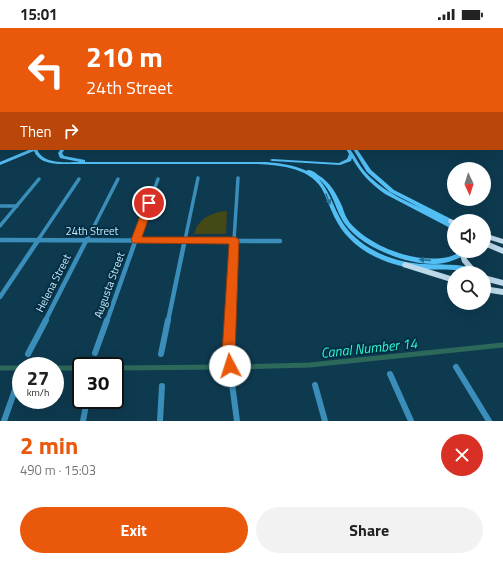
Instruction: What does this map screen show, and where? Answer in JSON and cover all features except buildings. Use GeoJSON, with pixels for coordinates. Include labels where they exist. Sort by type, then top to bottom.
{"type":"FeatureCollection","features":[{"type":"Feature","properties":{"kind":"main road"},"geometry":{"type":"LineString","coordinates":[[0,163],[32,150]]}},
{"type":"Feature","properties":{"kind":"main road"},"geometry":{"type":"LineString","coordinates":[[34,150],[37,155],[42,159],[62,164],[257,163],[287,166],[304,172],[320,183],[337,220],[355,241],[375,253],[447,278]]}},
{"type":"Feature","properties":{"kind":"main road"},"geometry":{"type":"LineString","coordinates":[[62,150],[60,153],[62,157],[82,160],[261,160],[340,164],[349,160],[351,150]]}},
{"type":"Feature","properties":{"kind":"main road"},"geometry":{"type":"LineString","coordinates":[[351,150],[369,171],[392,191],[447,219]]}},
{"type":"Feature","properties":{"kind":"main road"},"geometry":{"type":"LineString","coordinates":[[351,150],[364,174],[384,191],[415,209],[447,225]]}},
{"type":"Feature","properties":{"kind":"main road"},"geometry":{"type":"LineString","coordinates":[[261,160],[283,162],[295,165],[308,170],[320,178],[334,194],[341,214],[349,226],[379,249],[402,257],[421,260],[452,260],[455,258]]}},
{"type":"Feature","properties":{"kind":"main road"},"geometry":{"type":"LineString","coordinates":[[491,238],[503,242]]}},
{"type":"Feature","properties":{"kind":"main road"},"geometry":{"type":"LineString","coordinates":[[491,246],[503,251]]}},
{"type":"Feature","properties":{"kind":"main road"},"geometry":{"type":"LineString","coordinates":[[405,264],[447,268]]}},
{"type":"Feature","properties":{"kind":"main road"},"geometry":{"type":"LineString","coordinates":[[491,280],[503,283]]}},
{"type":"Feature","properties":{"kind":"main road"},"geometry":{"type":"LineString","coordinates":[[491,290],[503,292]]}},
{"type":"Feature","properties":{"kind":"street","name":"Helena Street"},"geometry":{"type":"LineString","coordinates":[[28,354],[118,178]]}},
{"type":"Feature","properties":{"kind":"street"},"geometry":{"type":"LineString","coordinates":[[161,354],[198,178]]}},
{"type":"Feature","properties":{"kind":"street"},"geometry":{"type":"LineString","coordinates":[[237,421],[228,354],[238,178]]}},
{"type":"Feature","properties":{"kind":"street"},"geometry":{"type":"LineString","coordinates":[[0,226],[39,179]]}},
{"type":"Feature","properties":{"kind":"street"},"geometry":{"type":"LineString","coordinates":[[0,297],[79,179]]}},
{"type":"Feature","properties":{"kind":"street","name":"Augusta Street"},"geometry":{"type":"LineString","coordinates":[[95,353],[158,179]]}},
{"type":"Feature","properties":{"kind":"street"},"geometry":{"type":"LineString","coordinates":[[0,206],[17,206]]}},
{"type":"Feature","properties":{"kind":"street","name":"24th Street"},"geometry":{"type":"LineString","coordinates":[[0,240],[280,241]]}},
{"type":"Feature","properties":{"kind":"street"},"geometry":{"type":"LineString","coordinates":[[456,367],[489,421]]}},
{"type":"Feature","properties":{"kind":"street"},"geometry":{"type":"LineString","coordinates":[[390,374],[411,421]]}},
{"type":"Feature","properties":{"kind":"street"},"geometry":{"type":"LineString","coordinates":[[315,384],[325,421]]}},
{"type":"Feature","properties":{"kind":"street"},"geometry":{"type":"LineString","coordinates":[[160,421],[162,386]]}},
{"type":"Feature","properties":{"kind":"street"},"geometry":{"type":"LineString","coordinates":[[4,421],[12,398]]}},
{"type":"Feature","properties":{"kind":"street"},"geometry":{"type":"LineString","coordinates":[[83,421],[85,409]]}},
{"type":"Feature","properties":{"kind":"green space"},"geometry":{"type":"Polygon","coordinates":[[[227,211],[226,234],[194,234],[199,224],[211,214],[227,211]]]}},
{"type":"Feature","properties":{"kind":"waterway","name":"Canal Number 14"},"geometry":{"type":"LineString","coordinates":[[237,367],[310,365],[503,345]]}},
{"type":"Feature","properties":{"kind":"waterway","name":"Canal Number 14"},"geometry":{"type":"LineString","coordinates":[[124,368],[224,367]]}},
{"type":"Feature","properties":{"kind":"waterway","name":"Canal Number 14"},"geometry":{"type":"LineString","coordinates":[[0,368],[12,368]]}},
{"type":"Feature","properties":{"kind":"waterway","name":"Canal Number 14"},"geometry":{"type":"LineString","coordinates":[[64,368],[72,368]]}},
{"type":"Feature","properties":{"kind":"route"},"geometry":{"type":"LineString","coordinates":[[149,203],[136,240],[234,240],[228,354],[230,366]]}}]}
